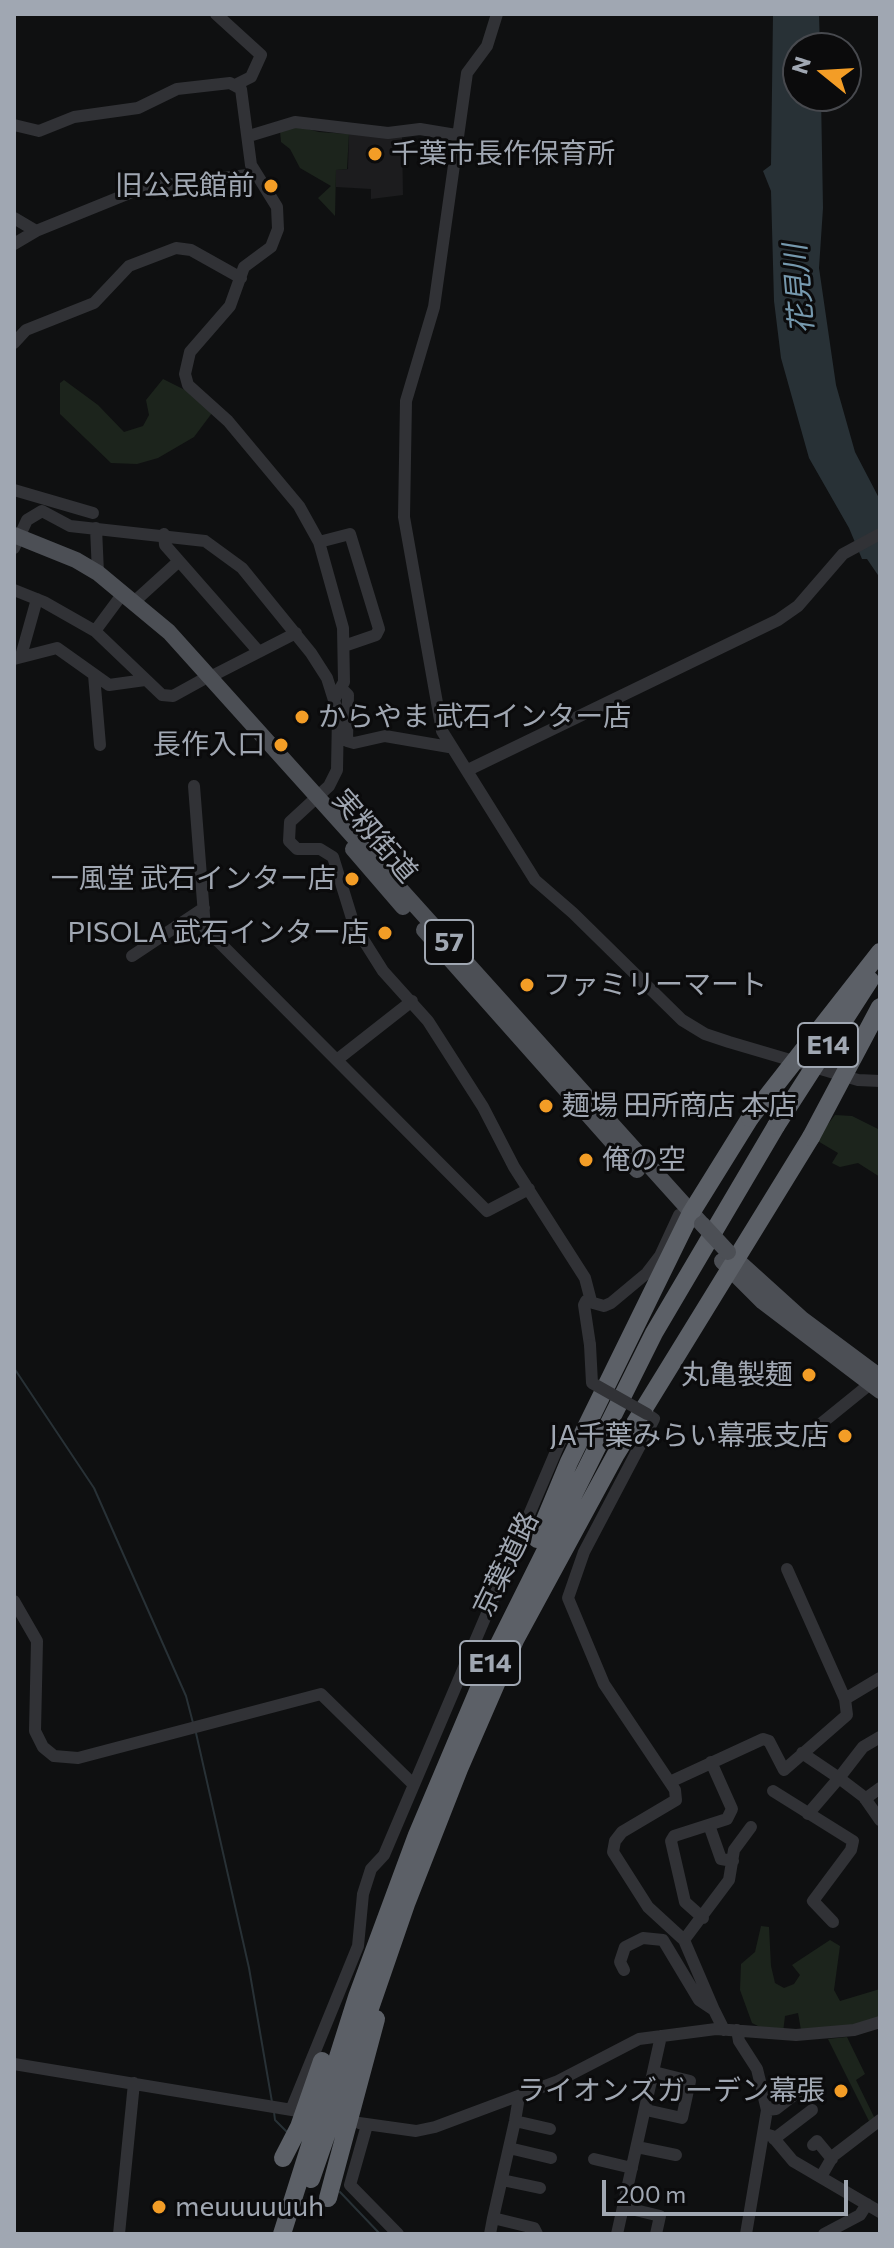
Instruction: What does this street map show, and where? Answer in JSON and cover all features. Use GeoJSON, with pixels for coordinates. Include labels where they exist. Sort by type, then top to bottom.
{"type":"FeatureCollection","features":[{"type":"Feature","properties":{"kind":"highway"},"geometry":{"type":"LineString","coordinates":[[491,1660],[569,1462],[691,1222],[750,1118],[880,952]]}},
{"type":"Feature","properties":{"kind":"highway","name":"京葉道路"},"geometry":{"type":"LineString","coordinates":[[282,2234],[329,2078],[491,1660],[654,1333],[880,966]]}},
{"type":"Feature","properties":{"kind":"highway","name":"京葉道路"},"geometry":{"type":"LineString","coordinates":[[295,2234],[399,1904],[561,1539],[657,1353],[782,1129],[880,986]]}},
{"type":"Feature","properties":{"kind":"highway"},"geometry":{"type":"LineString","coordinates":[[510,1650],[616,1454],[730,1261],[811,1137],[880,1007]]}},
{"type":"Feature","properties":{"kind":"highway"},"geometry":{"type":"LineString","coordinates":[[283,2158],[299,2127],[331,2035],[399,1904]]}},
{"type":"Feature","properties":{"kind":"highway"},"geometry":{"type":"LineString","coordinates":[[328,2198],[399,1904]]}},
{"type":"Feature","properties":{"kind":"main road","name":"実籾街道"},"geometry":{"type":"LineString","coordinates":[[15,542],[98,573],[126,600],[206,679],[691,1222],[730,1261],[877,1384]]}},
{"type":"Feature","properties":{"kind":"main road","name":"実籾街道"},"geometry":{"type":"LineString","coordinates":[[15,542],[126,600]]}},
{"type":"Feature","properties":{"kind":"street"},"geometry":{"type":"LineString","coordinates":[[14,125],[39,131],[74,117],[138,108],[177,89],[237,84],[251,77],[261,55],[216,14]]}},
{"type":"Feature","properties":{"kind":"street"},"geometry":{"type":"LineString","coordinates":[[497,14],[487,46],[467,73],[434,307],[406,401],[405,523],[430,647],[437,713],[449,747],[468,770],[535,880],[682,1020],[705,1034],[729,1042],[858,1080],[880,1081]]}},
{"type":"Feature","properties":{"kind":"street"},"geometry":{"type":"LineString","coordinates":[[237,84],[255,174],[277,207],[278,229],[271,247],[249,262],[221,319],[190,352],[185,365],[188,385],[228,421],[299,506],[319,542],[343,628],[336,775],[288,823],[289,842],[300,850],[320,849],[334,857],[354,925],[383,971],[412,1001],[483,1107],[529,1189],[585,1278],[591,1301]]}},
{"type":"Feature","properties":{"kind":"street"},"geometry":{"type":"LineString","coordinates":[[249,136],[295,122],[388,133],[420,129],[456,135]]}},
{"type":"Feature","properties":{"kind":"street"},"geometry":{"type":"LineString","coordinates":[[14,244],[36,231],[142,188],[255,174]]}},
{"type":"Feature","properties":{"kind":"street"},"geometry":{"type":"LineString","coordinates":[[14,218],[36,231]]}},
{"type":"Feature","properties":{"kind":"street"},"geometry":{"type":"LineString","coordinates":[[14,343],[26,330],[94,303],[129,266],[176,248],[191,250],[241,278]]}},
{"type":"Feature","properties":{"kind":"street"},"geometry":{"type":"LineString","coordinates":[[14,490],[93,513]]}},
{"type":"Feature","properties":{"kind":"street"},"geometry":{"type":"LineString","coordinates":[[15,542],[28,519],[42,511],[70,526],[198,539],[231,557],[296,633],[338,694]]}},
{"type":"Feature","properties":{"kind":"street"},"geometry":{"type":"LineString","coordinates":[[96,528],[98,573]]}},
{"type":"Feature","properties":{"kind":"street"},"geometry":{"type":"LineString","coordinates":[[164,534],[165,545],[259,652]]}},
{"type":"Feature","properties":{"kind":"street"},"geometry":{"type":"LineString","coordinates":[[319,542],[350,534],[379,629],[376,635],[344,646]]}},
{"type":"Feature","properties":{"kind":"street"},"geometry":{"type":"LineString","coordinates":[[468,770],[778,620],[798,606],[850,549],[880,534]]}},
{"type":"Feature","properties":{"kind":"street"},"geometry":{"type":"LineString","coordinates":[[95,631],[126,600],[179,561]]}},
{"type":"Feature","properties":{"kind":"street"},"geometry":{"type":"LineString","coordinates":[[14,590],[95,631],[162,695],[173,696],[296,633]]}},
{"type":"Feature","properties":{"kind":"street"},"geometry":{"type":"LineString","coordinates":[[17,658],[37,599]]}},
{"type":"Feature","properties":{"kind":"street"},"geometry":{"type":"LineString","coordinates":[[17,658],[57,648],[94,675],[116,686],[145,680]]}},
{"type":"Feature","properties":{"kind":"street"},"geometry":{"type":"LineString","coordinates":[[94,675],[100,745]]}},
{"type":"Feature","properties":{"kind":"street"},"geometry":{"type":"LineString","coordinates":[[338,694],[348,695],[347,741],[354,743],[385,736],[449,747]]}},
{"type":"Feature","properties":{"kind":"street"},"geometry":{"type":"LineString","coordinates":[[194,786],[205,928],[487,1211],[529,1189]]}},
{"type":"Feature","properties":{"kind":"street"},"geometry":{"type":"LineString","coordinates":[[132,956],[204,908]]}},
{"type":"Feature","properties":{"kind":"street"},"geometry":{"type":"LineString","coordinates":[[338,1059],[412,1001]]}},
{"type":"Feature","properties":{"kind":"street"},"geometry":{"type":"LineString","coordinates":[[691,1222],[647,1273],[611,1303],[604,1306],[586,1301],[583,1310],[590,1345],[592,1383],[654,1419],[584,1552],[568,1598],[604,1684],[672,1781],[676,1800],[622,1832],[615,1841],[613,1852],[648,1907],[684,1940],[714,2010]]}},
{"type":"Feature","properties":{"kind":"street"},"geometry":{"type":"LineString","coordinates":[[807,1435],[877,1384]]}},
{"type":"Feature","properties":{"kind":"street"},"geometry":{"type":"LineString","coordinates":[[14,2064],[295,2110],[358,1946],[363,1894],[371,1869],[384,1855],[560,1442]]}},
{"type":"Feature","properties":{"kind":"street"},"geometry":{"type":"LineString","coordinates":[[787,1569],[848,1711],[845,1720],[784,1770],[772,1795],[853,1841],[854,1845],[814,1898],[814,1905],[833,1922]]}},
{"type":"Feature","properties":{"kind":"street"},"geometry":{"type":"LineString","coordinates":[[14,1601],[37,1641],[35,1731],[43,1747],[54,1756],[78,1758],[321,1694],[413,1784]]}},
{"type":"Feature","properties":{"kind":"street"},"geometry":{"type":"LineString","coordinates":[[845,1699],[880,1678]]}},
{"type":"Feature","properties":{"kind":"street"},"geometry":{"type":"LineString","coordinates":[[808,1814],[863,1747],[880,1737]]}},
{"type":"Feature","properties":{"kind":"street"},"geometry":{"type":"LineString","coordinates":[[672,1781],[763,1739],[769,1741],[784,1770]]}},
{"type":"Feature","properties":{"kind":"street"},"geometry":{"type":"LineString","coordinates":[[802,1753],[865,1799],[880,1820]]}},
{"type":"Feature","properties":{"kind":"street"},"geometry":{"type":"LineString","coordinates":[[703,1918],[685,1902],[671,1841],[674,1836],[727,1819],[732,1809],[711,1762]]}},
{"type":"Feature","properties":{"kind":"street"},"geometry":{"type":"LineString","coordinates":[[865,1799],[880,1788]]}},
{"type":"Feature","properties":{"kind":"street"},"geometry":{"type":"LineString","coordinates":[[709,1825],[721,1859],[733,1861]]}},
{"type":"Feature","properties":{"kind":"street"},"geometry":{"type":"LineString","coordinates":[[684,1940],[729,1880],[737,1843],[751,1827]]}},
{"type":"Feature","properties":{"kind":"street"},"geometry":{"type":"LineString","coordinates":[[624,1970],[620,1962],[625,1947],[643,1938],[663,1940],[699,2000],[714,2010],[731,2030],[760,2077],[770,2136],[750,2234]]}},
{"type":"Feature","properties":{"kind":"street"},"geometry":{"type":"LineString","coordinates":[[398,2234],[350,2185],[363,2124],[416,2131],[590,2067],[639,2039],[731,2030],[796,2035],[854,2030],[880,2022]]}},
{"type":"Feature","properties":{"kind":"street"},"geometry":{"type":"LineString","coordinates":[[617,2234],[661,2036]]}},
{"type":"Feature","properties":{"kind":"street"},"geometry":{"type":"LineString","coordinates":[[646,2110],[682,2118],[690,2081],[654,2072]]}},
{"type":"Feature","properties":{"kind":"street"},"geometry":{"type":"LineString","coordinates":[[119,2234],[134,2083]]}},
{"type":"Feature","properties":{"kind":"street"},"geometry":{"type":"LineString","coordinates":[[767,2110],[776,2109],[803,2088]]}},
{"type":"Feature","properties":{"kind":"street"},"geometry":{"type":"LineString","coordinates":[[490,2234],[515,2121],[518,2103],[515,2097]]}},
{"type":"Feature","properties":{"kind":"street"},"geometry":{"type":"LineString","coordinates":[[770,2136],[812,2110]]}},
{"type":"Feature","properties":{"kind":"street"},"geometry":{"type":"LineString","coordinates":[[822,2175],[832,2159],[880,2120]]}},
{"type":"Feature","properties":{"kind":"street"},"geometry":{"type":"LineString","coordinates":[[515,2121],[550,2129]]}},
{"type":"Feature","properties":{"kind":"street"},"geometry":{"type":"LineString","coordinates":[[770,2136],[787,2156],[880,2212]]}},
{"type":"Feature","properties":{"kind":"street"},"geometry":{"type":"LineString","coordinates":[[813,2145],[817,2141],[832,2159]]}},
{"type":"Feature","properties":{"kind":"street"},"geometry":{"type":"LineString","coordinates":[[637,2147],[676,2155]]}},
{"type":"Feature","properties":{"kind":"street"},"geometry":{"type":"LineString","coordinates":[[509,2148],[551,2158]]}},
{"type":"Feature","properties":{"kind":"street"},"geometry":{"type":"LineString","coordinates":[[594,2159],[632,2168]]}},
{"type":"Feature","properties":{"kind":"street"},"geometry":{"type":"LineString","coordinates":[[502,2180],[540,2188]]}},
{"type":"Feature","properties":{"kind":"street"},"geometry":{"type":"LineString","coordinates":[[824,2234],[860,2215],[867,2204]]}},
{"type":"Feature","properties":{"kind":"street"},"geometry":{"type":"LineString","coordinates":[[623,2207],[660,2216],[656,2234]]}},
{"type":"Feature","properties":{"kind":"street"},"geometry":{"type":"LineString","coordinates":[[493,2218],[534,2228],[537,2234]]}},
{"type":"Feature","properties":{"kind":"shaded area"},"geometry":{"type":"Polygon","coordinates":[[[296,126],[319,132],[349,134],[347,169],[336,170],[335,216],[318,198],[331,186],[300,168],[290,149],[281,142],[280,131],[296,126]]]}},
{"type":"Feature","properties":{"kind":"shaded area","name":"千葉市長作保育所"},"geometry":{"type":"Polygon","coordinates":[[[349,133],[402,137],[403,195],[371,199],[371,189],[336,187],[336,170],[348,169],[349,133]]]}},
{"type":"Feature","properties":{"kind":"shaded area"},"geometry":{"type":"Polygon","coordinates":[[[163,379],[187,391],[212,413],[194,437],[158,458],[137,464],[111,463],[60,414],[60,383],[64,380],[98,405],[124,432],[143,426],[149,415],[146,400],[163,379]]]}},
{"type":"Feature","properties":{"kind":"shaded area"},"geometry":{"type":"Polygon","coordinates":[[[835,1115],[852,1116],[880,1130],[880,1177],[858,1163],[840,1167],[832,1163],[838,1153],[816,1140],[835,1115]]]}},
{"type":"Feature","properties":{"kind":"shaded area"},"geometry":{"type":"Polygon","coordinates":[[[761,1926],[769,1927],[775,1983],[784,1988],[794,1984],[800,1975],[792,1965],[830,1940],[840,1946],[834,1990],[840,2001],[880,1989],[880,2024],[801,2030],[798,2013],[785,2016],[783,2032],[772,2033],[752,2023],[740,1990],[741,1964],[755,1952],[761,1926]]]}},
{"type":"Feature","properties":{"kind":"shaded area"},"geometry":{"type":"Polygon","coordinates":[[[847,2037],[865,2074],[856,2080],[876,2121],[862,2132],[860,2127],[869,2121],[828,2039],[847,2037]]]}},
{"type":"Feature","properties":{"kind":"water","name":"花見川"},"geometry":{"type":"Polygon","coordinates":[[[773,14],[819,14],[820,32],[782,32],[782,112],[821,112],[823,208],[819,268],[836,385],[855,452],[880,500],[880,578],[867,559],[862,559],[849,528],[809,458],[781,358],[774,301],[771,191],[763,171],[771,165],[773,14]]]}},
{"type":"Feature","properties":{"kind":"waterway"},"geometry":{"type":"LineString","coordinates":[[14,1368],[94,1488],[186,1696],[193,1723]]}},
{"type":"Feature","properties":{"kind":"waterway"},"geometry":{"type":"LineString","coordinates":[[196,1733],[249,1968],[272,2102]]}},
{"type":"Feature","properties":{"kind":"waterway"},"geometry":{"type":"LineString","coordinates":[[274,2112],[275,2120],[288,2133]]}},
{"type":"Feature","properties":{"kind":"waterway"},"geometry":{"type":"LineString","coordinates":[[340,2192],[380,2234]]}},
{"type":"Feature","properties":{"kind":"place","name":"千葉市長作保育所"},"geometry":{"type":"Point","coordinates":[375,154]}},
{"type":"Feature","properties":{"kind":"place","name":"旧公民館前"},"geometry":{"type":"Point","coordinates":[271,186]}},
{"type":"Feature","properties":{"kind":"place","name":"からやま 武石インター店"},"geometry":{"type":"Point","coordinates":[302,717]}},
{"type":"Feature","properties":{"kind":"place","name":"長作入口"},"geometry":{"type":"Point","coordinates":[281,745]}},
{"type":"Feature","properties":{"kind":"place","name":"一風堂 武石インター店"},"geometry":{"type":"Point","coordinates":[352,879]}},
{"type":"Feature","properties":{"kind":"place","name":"PISOLA 武石インター店"},"geometry":{"type":"Point","coordinates":[385,933]}},
{"type":"Feature","properties":{"kind":"place","name":"ファミリーマート"},"geometry":{"type":"Point","coordinates":[527,985]}},
{"type":"Feature","properties":{"kind":"place","name":"麺場 田所商店 本店"},"geometry":{"type":"Point","coordinates":[546,1106]}},
{"type":"Feature","properties":{"kind":"place","name":"俺の空"},"geometry":{"type":"Point","coordinates":[586,1160]}},
{"type":"Feature","properties":{"kind":"place","name":"丸亀製麺"},"geometry":{"type":"Point","coordinates":[809,1375]}},
{"type":"Feature","properties":{"kind":"place","name":"JA千葉みらい幕張支店"},"geometry":{"type":"Point","coordinates":[845,1436]}},
{"type":"Feature","properties":{"kind":"place","name":"ライオンズガーデン幕張"},"geometry":{"type":"Point","coordinates":[841,2091]}},
{"type":"Feature","properties":{"kind":"place","name":"meuuuuuuh"},"geometry":{"type":"Point","coordinates":[159,2207]}}]}
